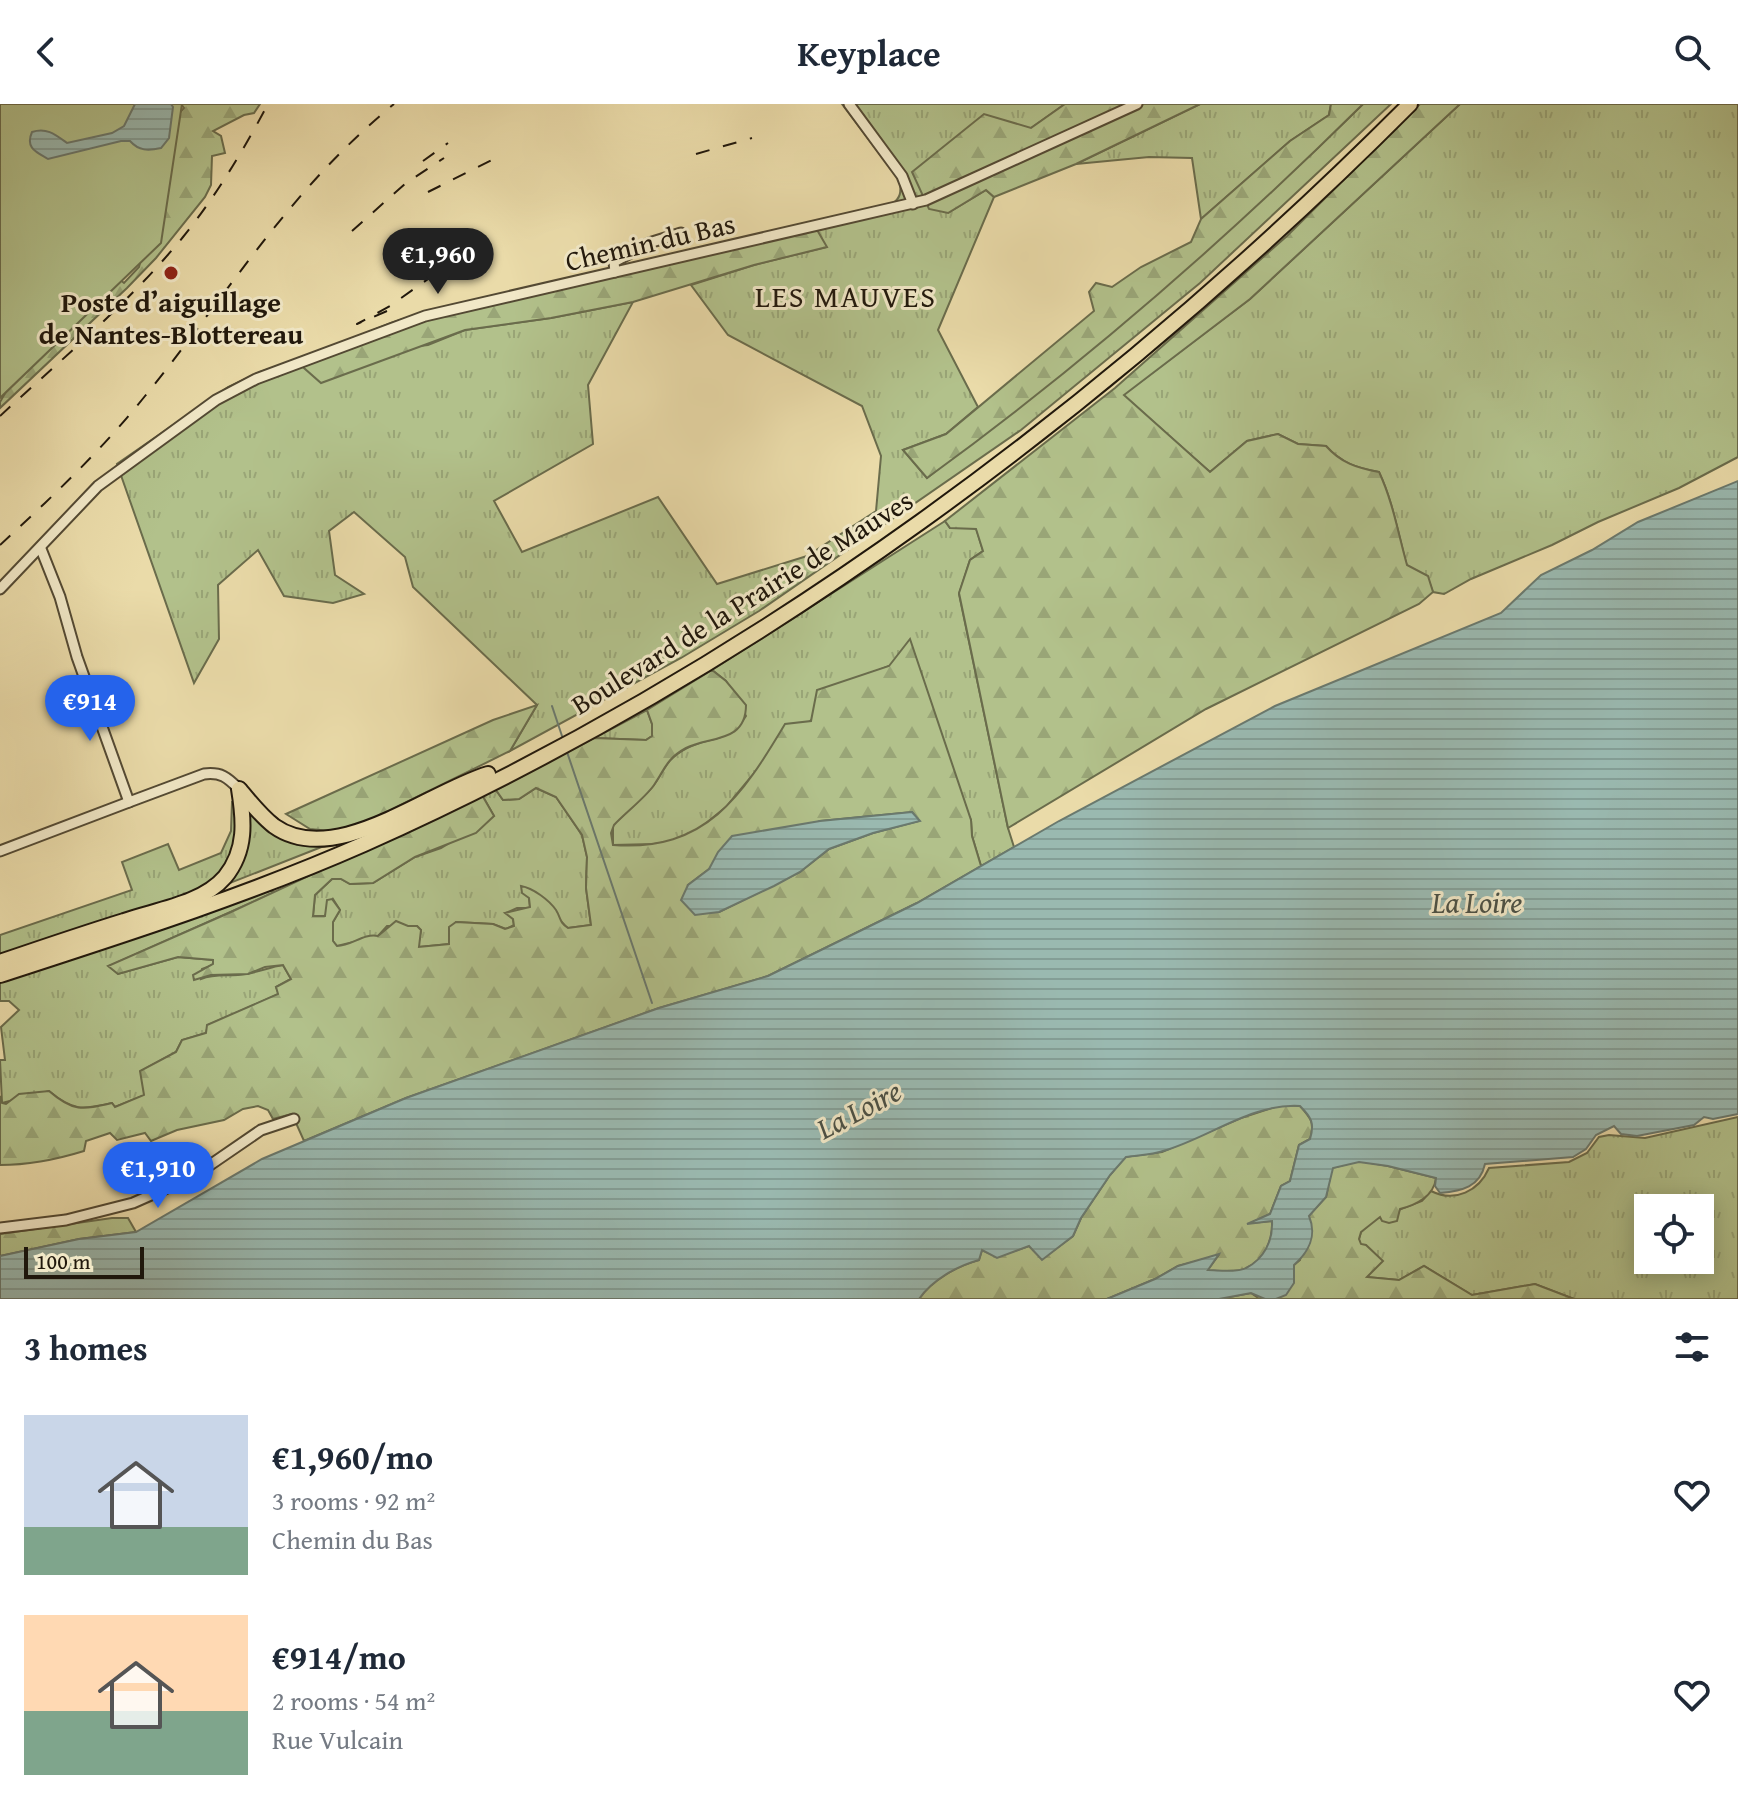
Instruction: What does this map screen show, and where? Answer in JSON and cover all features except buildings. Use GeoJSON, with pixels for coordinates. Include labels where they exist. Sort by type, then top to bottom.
{"type":"FeatureCollection","features":[{"type":"Feature","properties":{"kind":"main road","name":"Boulevard de la Prairie de Mauves"},"geometry":{"type":"LineString","coordinates":[[0,964],[223,892],[359,837],[602,714],[764,616],[976,471],[1146,336],[1286,211],[1397,104]]}},
{"type":"Feature","properties":{"kind":"main road","name":"Boulevard de la Prairie de Mauves"},"geometry":{"type":"LineString","coordinates":[[0,975],[212,906],[362,844],[476,791],[566,744],[730,647],[890,543],[1072,407],[1228,276],[1313,199],[1410,104]]}},
{"type":"Feature","properties":{"kind":"main road"},"geometry":{"type":"LineString","coordinates":[[239,789],[276,827],[296,836],[318,840],[336,838],[368,827],[488,774]]}},
{"type":"Feature","properties":{"kind":"main road"},"geometry":{"type":"LineString","coordinates":[[0,964],[172,905],[217,885],[236,859],[243,836],[244,815],[239,789]]}},
{"type":"Feature","properties":{"kind":"street"},"geometry":{"type":"LineString","coordinates":[[849,104],[902,176],[913,204]]}},
{"type":"Feature","properties":{"kind":"street","name":"Chemin du Bas"},"geometry":{"type":"LineString","coordinates":[[0,589],[98,486],[236,388],[425,316],[913,204],[954,189],[1137,104]]}},
{"type":"Feature","properties":{"kind":"street"},"geometry":{"type":"LineString","coordinates":[[615,272],[614,262],[623,256],[681,233]]}},
{"type":"Feature","properties":{"kind":"street"},"geometry":{"type":"LineString","coordinates":[[41,549],[129,802]]}},
{"type":"Feature","properties":{"kind":"street"},"geometry":{"type":"LineString","coordinates":[[0,851],[204,774],[217,772],[227,776],[239,789]]}},
{"type":"Feature","properties":{"kind":"street"},"geometry":{"type":"LineString","coordinates":[[0,1228],[66,1220],[133,1203],[194,1176],[261,1130],[294,1119]]}},
{"type":"Feature","properties":{"kind":"green space"},"geometry":{"type":"Polygon","coordinates":[[[0,104],[182,104],[161,243],[0,398],[0,104]]]}},
{"type":"Feature","properties":{"kind":"green space"},"geometry":{"type":"Polygon","coordinates":[[[181,104],[260,104],[254,113],[213,131],[221,136],[225,153],[212,156],[211,185],[205,197],[156,258],[0,408],[7,390],[118,278],[124,283],[139,267],[177,116],[184,108],[181,104]]]}},
{"type":"Feature","properties":{"kind":"green space"},"geometry":{"type":"Polygon","coordinates":[[[842,104],[1065,104],[1031,128],[948,213],[986,190],[994,197],[938,330],[978,407],[946,434],[903,450],[927,478],[1205,250],[1363,104],[1391,104],[1200,283],[1021,430],[759,611],[681,658],[510,751],[537,705],[413,587],[405,557],[354,512],[329,531],[335,575],[364,594],[333,603],[284,596],[258,550],[218,585],[219,639],[194,683],[117,464],[228,387],[296,360],[428,345],[465,330],[633,302],[588,385],[593,444],[494,501],[522,552],[658,497],[717,584],[807,556],[876,511],[881,456],[862,406],[728,335],[691,285],[826,247],[813,223],[892,204],[897,199],[900,181],[842,104]]]}},
{"type":"Feature","properties":{"kind":"green space"},"geometry":{"type":"Polygon","coordinates":[[[1065,104],[1200,104],[1076,164],[994,197],[986,190],[948,213],[929,209],[912,172],[984,114],[1031,128],[1065,104]]]}},
{"type":"Feature","properties":{"kind":"green space"},"geometry":{"type":"Polygon","coordinates":[[[1200,104],[1331,104],[1329,115],[1290,141],[1201,219],[1192,158],[1149,157],[1076,164],[1200,104]]]}},
{"type":"Feature","properties":{"kind":"green space"},"geometry":{"type":"Polygon","coordinates":[[[1331,104],[1363,104],[1260,203],[1152,299],[1041,391],[927,478],[903,450],[946,434],[1094,311],[1089,292],[1096,283],[1112,287],[1141,267],[1191,242],[1201,219],[1290,141],[1329,115],[1331,104]]]}},
{"type":"Feature","properties":{"kind":"green space"},"geometry":{"type":"Polygon","coordinates":[[[1420,104],[1460,104],[1250,299],[1124,395],[1210,472],[1247,441],[1278,434],[1298,444],[1326,446],[1350,464],[1379,472],[1392,506],[1407,565],[1428,576],[1433,592],[1419,604],[1206,709],[1008,828],[959,593],[970,560],[983,551],[976,529],[950,528],[945,521],[1115,388],[1287,236],[1420,104]]]}},
{"type":"Feature","properties":{"kind":"green space"},"geometry":{"type":"Polygon","coordinates":[[[1460,104],[1738,104],[1738,457],[1679,488],[1471,579],[1444,594],[1433,592],[1427,576],[1407,566],[1392,506],[1379,472],[1350,464],[1326,446],[1298,444],[1278,434],[1247,441],[1210,472],[1123,395],[1250,299],[1460,104]]]}},
{"type":"Feature","properties":{"kind":"green space"},"geometry":{"type":"Polygon","coordinates":[[[813,223],[827,247],[754,265],[633,302],[465,330],[321,383],[296,361],[431,310],[813,223]]]}},
{"type":"Feature","properties":{"kind":"green space"},"geometry":{"type":"Polygon","coordinates":[[[945,521],[950,528],[976,528],[983,551],[970,560],[959,594],[1014,847],[981,866],[972,836],[971,820],[889,666],[858,678],[760,766],[726,807],[695,832],[679,840],[654,844],[613,845],[613,825],[650,789],[670,760],[687,748],[733,731],[746,716],[726,681],[712,670],[945,521]]]}},
{"type":"Feature","properties":{"kind":"green space"},"geometry":{"type":"Polygon","coordinates":[[[910,639],[971,820],[972,836],[981,866],[917,903],[768,976],[659,1008],[406,1098],[304,1141],[292,1114],[273,1119],[268,1110],[258,1106],[243,1109],[224,1120],[177,1130],[151,1141],[145,1133],[117,1140],[110,1133],[86,1141],[84,1151],[32,1163],[0,1165],[0,1096],[2,1103],[6,1104],[19,1094],[49,1091],[78,1108],[112,1103],[115,1107],[144,1095],[140,1071],[176,1052],[182,1040],[206,1033],[207,1025],[278,994],[276,987],[291,979],[283,965],[265,967],[248,974],[211,975],[194,980],[193,975],[213,964],[213,960],[178,957],[118,974],[108,966],[482,795],[494,816],[476,833],[415,857],[373,883],[350,884],[341,879],[332,879],[315,895],[313,916],[325,916],[327,900],[332,899],[340,910],[333,922],[333,941],[337,946],[367,936],[378,936],[396,921],[417,926],[421,930],[419,947],[449,944],[449,927],[456,922],[493,924],[505,929],[514,926],[513,919],[505,913],[530,907],[529,898],[522,893],[521,886],[549,902],[568,928],[591,925],[586,888],[587,857],[582,835],[556,797],[536,788],[519,799],[503,800],[496,790],[594,738],[646,740],[652,736],[647,710],[712,670],[746,705],[740,726],[725,736],[695,744],[674,756],[650,790],[614,825],[611,833],[613,845],[645,845],[673,839],[697,829],[736,796],[785,724],[811,721],[817,690],[889,666],[910,639]],[[912,812],[820,821],[709,869],[688,885],[719,912],[800,872],[829,849],[919,821],[912,812]]]}},
{"type":"Feature","properties":{"kind":"green space"},"geometry":{"type":"Polygon","coordinates":[[[537,705],[510,751],[368,821],[339,832],[310,829],[286,814],[493,720],[537,705]]]}},
{"type":"Feature","properties":{"kind":"green space"},"geometry":{"type":"Polygon","coordinates":[[[647,710],[652,736],[646,740],[594,738],[647,710]]]}},
{"type":"Feature","properties":{"kind":"green space"},"geometry":{"type":"Polygon","coordinates":[[[536,788],[556,797],[582,835],[587,857],[586,888],[591,925],[568,928],[541,896],[529,897],[530,908],[517,908],[506,913],[513,919],[514,925],[506,929],[493,924],[456,922],[449,934],[450,944],[418,947],[421,930],[417,926],[387,926],[378,936],[337,946],[333,941],[333,922],[340,910],[333,899],[325,916],[313,916],[315,895],[332,879],[341,879],[350,884],[373,883],[415,857],[441,848],[494,816],[482,795],[496,790],[503,800],[519,799],[536,788]]]}},
{"type":"Feature","properties":{"kind":"green space"},"geometry":{"type":"Polygon","coordinates":[[[234,801],[240,830],[233,860],[202,890],[0,959],[0,935],[132,890],[122,862],[168,844],[179,870],[221,853],[231,831],[234,801]]]}},
{"type":"Feature","properties":{"kind":"green space"},"geometry":{"type":"Polygon","coordinates":[[[243,801],[263,821],[324,843],[324,846],[225,885],[243,801]]]}},
{"type":"Feature","properties":{"kind":"green space"},"geometry":{"type":"Polygon","coordinates":[[[266,889],[275,892],[109,966],[118,974],[178,957],[214,960],[213,965],[202,969],[201,979],[246,974],[283,965],[291,979],[276,987],[279,994],[208,1025],[206,1033],[182,1040],[176,1052],[141,1071],[145,1095],[115,1107],[112,1103],[78,1107],[49,1091],[2,1103],[0,1060],[5,1060],[1,1027],[19,1010],[9,1001],[0,1001],[0,980],[266,889]]]}},
{"type":"Feature","properties":{"kind":"green space"},"geometry":{"type":"Polygon","coordinates":[[[1281,1105],[1300,1106],[1307,1114],[1312,1129],[1310,1139],[1299,1145],[1290,1181],[1281,1186],[1270,1214],[1251,1223],[1272,1221],[1272,1228],[1263,1255],[1245,1269],[1207,1271],[1218,1256],[1178,1266],[1107,1299],[919,1299],[946,1275],[979,1260],[982,1250],[997,1257],[1029,1246],[1042,1259],[1073,1236],[1081,1218],[1125,1157],[1162,1152],[1241,1118],[1281,1105]]]}},
{"type":"Feature","properties":{"kind":"green space"},"geometry":{"type":"Polygon","coordinates":[[[1738,1117],[1738,1299],[1574,1299],[1535,1284],[1472,1295],[1424,1266],[1399,1280],[1366,1277],[1359,1239],[1361,1232],[1375,1219],[1422,1201],[1431,1191],[1449,1196],[1465,1193],[1479,1183],[1489,1168],[1569,1162],[1587,1153],[1599,1137],[1645,1138],[1738,1117]]]}},
{"type":"Feature","properties":{"kind":"green space"},"geometry":{"type":"Polygon","coordinates":[[[1359,1161],[1436,1178],[1432,1190],[1423,1199],[1400,1209],[1397,1221],[1389,1223],[1380,1217],[1361,1232],[1361,1244],[1383,1261],[1367,1277],[1399,1280],[1424,1266],[1472,1295],[1535,1284],[1574,1299],[1219,1299],[1251,1293],[1257,1297],[1293,1278],[1294,1265],[1300,1260],[1308,1216],[1326,1197],[1332,1168],[1359,1161]]]}},
{"type":"Feature","properties":{"kind":"green space"},"geometry":{"type":"Polygon","coordinates":[[[128,1218],[136,1232],[79,1239],[0,1256],[0,1234],[128,1218]]]}},
{"type":"Feature","properties":{"kind":"water"},"geometry":{"type":"Polygon","coordinates":[[[135,104],[171,104],[173,107],[169,138],[161,148],[144,149],[130,141],[121,141],[48,159],[31,146],[32,132],[42,130],[67,143],[112,133],[124,126],[135,104]]]}},
{"type":"Feature","properties":{"kind":"water","name":"La Loire"},"geometry":{"type":"Polygon","coordinates":[[[1738,481],[1738,1114],[1713,1119],[1704,1117],[1694,1125],[1637,1136],[1621,1134],[1614,1126],[1596,1135],[1586,1149],[1573,1157],[1485,1164],[1474,1183],[1448,1192],[1440,1193],[1435,1186],[1436,1178],[1388,1166],[1359,1162],[1333,1168],[1326,1197],[1309,1216],[1312,1236],[1304,1255],[1294,1265],[1294,1283],[1286,1295],[1276,1299],[1265,1299],[1251,1293],[1219,1299],[1107,1299],[1178,1266],[1219,1254],[1208,1270],[1242,1270],[1258,1260],[1269,1242],[1272,1221],[1247,1224],[1270,1214],[1281,1186],[1290,1181],[1299,1145],[1310,1139],[1311,1121],[1300,1106],[1264,1110],[1180,1145],[1126,1157],[1081,1218],[1073,1236],[1042,1260],[1029,1246],[997,1258],[982,1250],[979,1260],[946,1275],[919,1299],[0,1299],[0,1256],[79,1239],[136,1232],[262,1159],[406,1098],[659,1008],[768,976],[917,903],[1059,821],[1275,706],[1501,613],[1541,575],[1592,550],[1638,522],[1738,481]]]}},
{"type":"Feature","properties":{"kind":"water"},"geometry":{"type":"Polygon","coordinates":[[[912,812],[920,821],[829,849],[800,872],[719,912],[695,915],[681,900],[688,885],[709,869],[732,836],[820,821],[912,812]]]}},
{"type":"Feature","properties":{"kind":"waterway"},"geometry":{"type":"LineString","coordinates":[[552,706],[563,739]]}},
{"type":"Feature","properties":{"kind":"waterway"},"geometry":{"type":"LineString","coordinates":[[566,749],[652,1003]]}},
{"type":"Feature","properties":{"kind":"railway"},"geometry":{"type":"LineString","coordinates":[[0,416],[94,330],[162,261],[218,189],[268,104]]}},
{"type":"Feature","properties":{"kind":"railway"},"geometry":{"type":"LineString","coordinates":[[0,545],[111,435],[176,357],[291,207],[323,171],[394,104]]}},
{"type":"Feature","properties":{"kind":"railway"},"geometry":{"type":"LineString","coordinates":[[696,154],[752,138]]}},
{"type":"Feature","properties":{"kind":"railway"},"geometry":{"type":"LineString","coordinates":[[423,161],[448,143]]}},
{"type":"Feature","properties":{"kind":"railway"},"geometry":{"type":"LineString","coordinates":[[352,231],[406,183],[444,158]]}},
{"type":"Feature","properties":{"kind":"railway"},"geometry":{"type":"LineString","coordinates":[[428,192],[496,158]]}},
{"type":"Feature","properties":{"kind":"railway"},"geometry":{"type":"LineString","coordinates":[[387,311],[357,324],[390,306],[442,269]]}},
{"type":"Feature","properties":{"kind":"place","name":"Poste d’aiguillage de Nantes-Blottereau"},"geometry":{"type":"Point","coordinates":[171,273]}},
{"type":"Feature","properties":{"kind":"district","name":"LES MAUVES"},"geometry":{"type":"Point","coordinates":[846,297]}}]}
